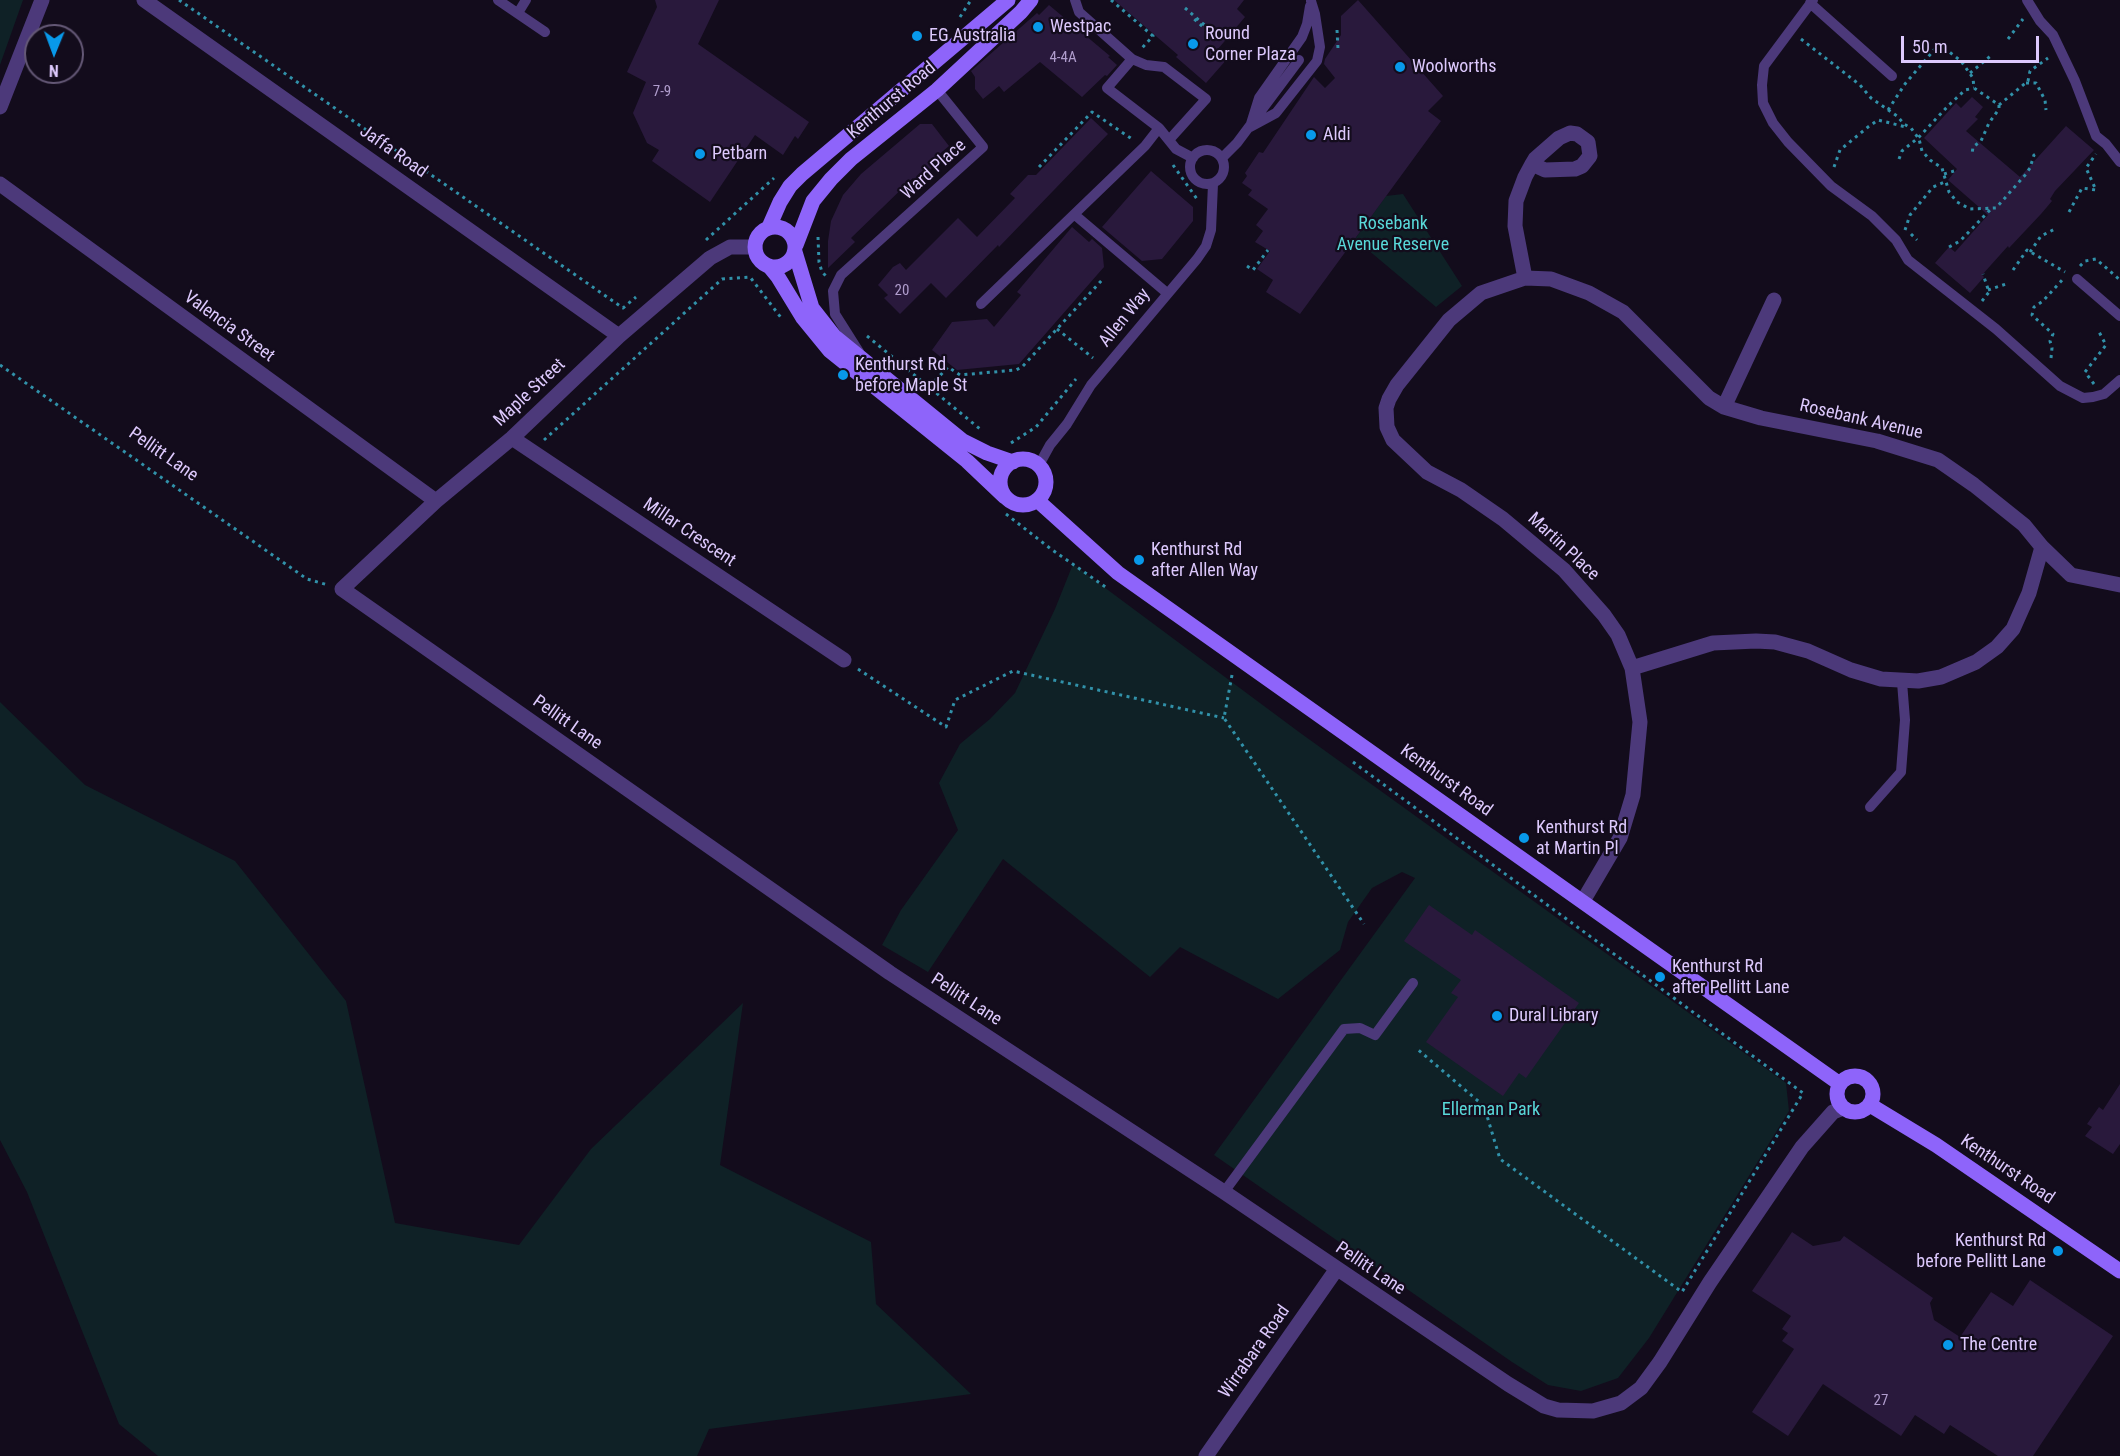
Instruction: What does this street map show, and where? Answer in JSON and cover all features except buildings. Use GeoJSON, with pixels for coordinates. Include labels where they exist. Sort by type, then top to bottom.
{"type":"FeatureCollection","features":[{"type":"Feature","properties":{"kind":"main road","name":"Kenthurst Road"},"geometry":{"type":"LineString","coordinates":[[769,227],[780,202],[790,186],[802,174],[1008,0]]}},
{"type":"Feature","properties":{"kind":"main road","name":"Kenthurst Road"},"geometry":{"type":"LineString","coordinates":[[795,249],[813,201],[831,179],[851,159],[937,90],[1031,0]]}},
{"type":"Feature","properties":{"kind":"main road"},"geometry":{"type":"LineString","coordinates":[[922,73],[937,90]]}},
{"type":"Feature","properties":{"kind":"main road"},"geometry":{"type":"LineString","coordinates":[[1003,503],[967,461],[830,351],[803,318],[769,266],[759,259],[755,248],[759,235],[769,227],[781,227],[791,234],[812,308],[834,336],[963,441],[1013,462]]}},
{"type":"Feature","properties":{"kind":"main road"},"geometry":{"type":"LineString","coordinates":[[769,266],[776,267],[788,263],[795,249]]}},
{"type":"Feature","properties":{"kind":"main road"},"geometry":{"type":"LineString","coordinates":[[1027,459],[1039,465],[1046,482],[1043,494],[1029,504],[1003,503],[1000,481],[1002,472],[1013,462],[1027,459]]}},
{"type":"Feature","properties":{"kind":"main road","name":"Kenthurst Road"},"geometry":{"type":"LineString","coordinates":[[1037,500],[1118,573],[1840,1084]]}},
{"type":"Feature","properties":{"kind":"main road"},"geometry":{"type":"LineString","coordinates":[[1855,1075],[1866,1078],[1874,1094],[1870,1105],[1860,1112],[1848,1111],[1839,1103],[1837,1094],[1840,1084],[1844,1079],[1855,1075]]}},
{"type":"Feature","properties":{"kind":"main road","name":"Kenthurst Road"},"geometry":{"type":"LineString","coordinates":[[1870,1105],[1936,1145],[2120,1271]]}},
{"type":"Feature","properties":{"kind":"street"},"geometry":{"type":"LineString","coordinates":[[0,107],[42,0]]}},
{"type":"Feature","properties":{"kind":"street","name":"Jaffa Road"},"geometry":{"type":"LineString","coordinates":[[144,0],[619,336]]}},
{"type":"Feature","properties":{"kind":"street"},"geometry":{"type":"LineString","coordinates":[[1525,278],[1515,226],[1516,201],[1532,164]]}},
{"type":"Feature","properties":{"kind":"street","name":"Valencia Street"},"geometry":{"type":"LineString","coordinates":[[0,184],[436,501]]}},
{"type":"Feature","properties":{"kind":"street","name":"Maple Street"},"geometry":{"type":"LineString","coordinates":[[342,589],[436,501],[512,438],[619,336],[710,258],[730,247],[755,248]]}},
{"type":"Feature","properties":{"kind":"street","name":"Rosebank Avenue"},"geometry":{"type":"LineString","coordinates":[[1481,293],[1525,278],[1551,279],[1589,293],[1623,312],[1709,398],[1724,407],[1761,418],[1877,441],[1938,460],[2024,525],[2042,547],[2071,575],[2120,585]]}},
{"type":"Feature","properties":{"kind":"street","name":"Martin Place"},"geometry":{"type":"LineString","coordinates":[[1481,293],[1449,320],[1396,386],[1386,408],[1387,427],[1393,440],[1427,472],[1461,490],[1503,519],[1564,570],[1618,634],[1632,668],[1640,722],[1633,795],[1620,838],[1583,901]]}},
{"type":"Feature","properties":{"kind":"street"},"geometry":{"type":"LineString","coordinates":[[1724,407],[1774,300]]}},
{"type":"Feature","properties":{"kind":"street","name":"Millar Crescent"},"geometry":{"type":"LineString","coordinates":[[512,438],[844,660]]}},
{"type":"Feature","properties":{"kind":"street"},"geometry":{"type":"LineString","coordinates":[[1632,668],[1713,643],[1756,641],[1775,642],[1808,651],[1851,670],[1881,679],[1902,682],[1941,677],[1976,662],[1996,647],[2013,629],[2028,593],[2042,547]]}},
{"type":"Feature","properties":{"kind":"street","name":"Pellitt Lane"},"geometry":{"type":"LineString","coordinates":[[342,589],[890,973],[1224,1192],[1336,1270],[1508,1384],[1545,1406],[1575,1412],[1593,1411],[1620,1403],[1641,1388],[1802,1147],[1833,1112],[1843,1107]]}},
{"type":"Feature","properties":{"kind":"street","name":"Wirrabara Road"},"geometry":{"type":"LineString","coordinates":[[1206,1456],[1336,1270]]}},
{"type":"Feature","properties":{"kind":"lane"},"geometry":{"type":"LineString","coordinates":[[498,0],[545,32]]}},
{"type":"Feature","properties":{"kind":"lane"},"geometry":{"type":"LineString","coordinates":[[518,13],[526,0]]}},
{"type":"Feature","properties":{"kind":"lane"},"geometry":{"type":"LineString","coordinates":[[1075,0],[1079,12],[1132,59],[1146,65],[1164,67],[1206,99],[1169,140]]}},
{"type":"Feature","properties":{"kind":"lane"},"geometry":{"type":"LineString","coordinates":[[1250,127],[1276,113],[1317,62],[1320,47],[1311,1]]}},
{"type":"Feature","properties":{"kind":"lane"},"geometry":{"type":"LineString","coordinates":[[1250,127],[1259,98],[1302,37],[1311,1]]}},
{"type":"Feature","properties":{"kind":"lane"},"geometry":{"type":"LineString","coordinates":[[1892,76],[1812,1],[1764,66],[1763,103],[1773,123],[1788,142],[1838,190],[1872,216],[1896,240],[1908,260],[1973,311],[2060,386],[2083,398],[2102,395],[2120,380]]}},
{"type":"Feature","properties":{"kind":"lane"},"geometry":{"type":"LineString","coordinates":[[2030,4],[2061,50],[2096,136],[2106,144],[2120,162]]}},
{"type":"Feature","properties":{"kind":"lane"},"geometry":{"type":"LineString","coordinates":[[1132,59],[1107,88],[1159,128],[1181,153],[1193,158]]}},
{"type":"Feature","properties":{"kind":"lane"},"geometry":{"type":"LineString","coordinates":[[1222,158],[1250,127],[1299,60]]}},
{"type":"Feature","properties":{"kind":"lane","name":"Ward Place"},"geometry":{"type":"LineString","coordinates":[[836,284],[841,275],[983,147],[937,90]]}},
{"type":"Feature","properties":{"kind":"lane"},"geometry":{"type":"LineString","coordinates":[[981,304],[1145,146],[1159,128]]}},
{"type":"Feature","properties":{"kind":"lane"},"geometry":{"type":"LineString","coordinates":[[1202,151],[1214,151],[1222,158],[1225,168],[1221,178],[1212,184],[1201,183],[1192,175],[1193,158],[1202,151]]}},
{"type":"Feature","properties":{"kind":"lane","name":"Allen Way"},"geometry":{"type":"LineString","coordinates":[[1039,465],[1091,385],[1206,246],[1211,230],[1212,184]]}},
{"type":"Feature","properties":{"kind":"lane"},"geometry":{"type":"LineString","coordinates":[[1075,215],[1167,293]]}},
{"type":"Feature","properties":{"kind":"lane"},"geometry":{"type":"LineString","coordinates":[[2072,276],[2120,316]]}},
{"type":"Feature","properties":{"kind":"lane"},"geometry":{"type":"LineString","coordinates":[[836,284],[833,291],[835,314],[856,348],[888,379]]}},
{"type":"Feature","properties":{"kind":"lane"},"geometry":{"type":"LineString","coordinates":[[1870,807],[1901,772],[1905,720],[1902,682]]}},
{"type":"Feature","properties":{"kind":"lane"},"geometry":{"type":"LineString","coordinates":[[1224,1192],[1344,1029],[1360,1029],[1375,1035],[1413,983]]}},
{"type":"Feature","properties":{"kind":"path"},"geometry":{"type":"LineString","coordinates":[[179,0],[623,308],[641,293]]}},
{"type":"Feature","properties":{"kind":"path"},"geometry":{"type":"LineString","coordinates":[[956,23],[970,0]]}},
{"type":"Feature","properties":{"kind":"path"},"geometry":{"type":"LineString","coordinates":[[1111,0],[1153,36],[1132,59]]}},
{"type":"Feature","properties":{"kind":"path"},"geometry":{"type":"LineString","coordinates":[[2008,39],[2030,4]]}},
{"type":"Feature","properties":{"kind":"path"},"geometry":{"type":"LineString","coordinates":[[1185,8],[1216,35],[1214,37],[1193,18]]}},
{"type":"Feature","properties":{"kind":"path"},"geometry":{"type":"LineString","coordinates":[[1333,33],[1336,30],[1338,49]]}},
{"type":"Feature","properties":{"kind":"path"},"geometry":{"type":"LineString","coordinates":[[1790,30],[1860,85],[1871,98],[1911,128],[1918,138],[1922,152],[1942,168],[1949,192],[1957,202],[1970,209],[1996,208],[2026,174],[2034,155],[2038,153]]}},
{"type":"Feature","properties":{"kind":"path"},"geometry":{"type":"LineString","coordinates":[[1888,110],[1905,84],[1939,44],[1961,61],[1970,74],[1974,88],[1999,105]]}},
{"type":"Feature","properties":{"kind":"path"},"geometry":{"type":"LineString","coordinates":[[1972,154],[1973,147],[1981,141],[1999,105],[2026,83],[2030,71],[2061,50]]}},
{"type":"Feature","properties":{"kind":"path"},"geometry":{"type":"LineString","coordinates":[[1970,74],[1993,54]]}},
{"type":"Feature","properties":{"kind":"path"},"geometry":{"type":"LineString","coordinates":[[2026,83],[2036,83],[2045,100],[2046,110]]}},
{"type":"Feature","properties":{"kind":"path"},"geometry":{"type":"LineString","coordinates":[[1899,159],[1902,151],[1965,90],[1974,88]]}},
{"type":"Feature","properties":{"kind":"path"},"geometry":{"type":"LineString","coordinates":[[1039,167],[1092,112],[1128,138],[1145,146]]}},
{"type":"Feature","properties":{"kind":"path"},"geometry":{"type":"LineString","coordinates":[[1838,190],[1843,177],[1833,171],[1840,150],[1878,120],[1911,128]]}},
{"type":"Feature","properties":{"kind":"path"},"geometry":{"type":"LineString","coordinates":[[2069,212],[2082,188],[2096,190],[2086,168],[2106,144]]}},
{"type":"Feature","properties":{"kind":"path"},"geometry":{"type":"LineString","coordinates":[[1168,162],[1175,167],[1199,202]]}},
{"type":"Feature","properties":{"kind":"path"},"geometry":{"type":"LineString","coordinates":[[1944,174],[1954,171]]}},
{"type":"Feature","properties":{"kind":"path"},"geometry":{"type":"LineString","coordinates":[[706,240],[781,172]]}},
{"type":"Feature","properties":{"kind":"path"},"geometry":{"type":"LineString","coordinates":[[1906,237],[1905,229],[1910,215],[1933,187],[1947,181]]}},
{"type":"Feature","properties":{"kind":"path"},"geometry":{"type":"LineString","coordinates":[[1949,247],[1960,241],[1991,208]]}},
{"type":"Feature","properties":{"kind":"path"},"geometry":{"type":"LineString","coordinates":[[820,227],[819,262],[822,272],[836,284]]}},
{"type":"Feature","properties":{"kind":"path"},"geometry":{"type":"LineString","coordinates":[[2030,252],[2041,236],[2055,229]]}},
{"type":"Feature","properties":{"kind":"path"},"geometry":{"type":"LineString","coordinates":[[1247,266],[1253,270],[1268,250]]}},
{"type":"Feature","properties":{"kind":"path"},"geometry":{"type":"LineString","coordinates":[[2013,270],[2027,250],[2072,276]]}},
{"type":"Feature","properties":{"kind":"path"},"geometry":{"type":"LineString","coordinates":[[2044,372],[2052,356],[2050,341],[2053,334],[2032,315],[2034,307],[2072,276],[2085,261],[2096,259],[2120,280]]}},
{"type":"Feature","properties":{"kind":"path"},"geometry":{"type":"LineString","coordinates":[[1973,311],[1989,292],[1983,274]]}},
{"type":"Feature","properties":{"kind":"path"},"geometry":{"type":"LineString","coordinates":[[531,451],[722,279],[750,277],[786,324]]}},
{"type":"Feature","properties":{"kind":"path"},"geometry":{"type":"LineString","coordinates":[[930,386],[948,367],[960,375],[1016,370],[1022,367],[1102,280]]}},
{"type":"Feature","properties":{"kind":"path"},"geometry":{"type":"LineString","coordinates":[[1988,290],[2006,284]]}},
{"type":"Feature","properties":{"kind":"path"},"geometry":{"type":"LineString","coordinates":[[1057,329],[1094,358],[1086,367]]}},
{"type":"Feature","properties":{"kind":"path"},"geometry":{"type":"LineString","coordinates":[[860,330],[982,431]]}},
{"type":"Feature","properties":{"kind":"path"},"geometry":{"type":"LineString","coordinates":[[2098,330],[2106,345],[2085,372],[2102,395]]}},
{"type":"Feature","properties":{"kind":"path","name":"Pellitt Lane"},"geometry":{"type":"LineString","coordinates":[[0,365],[307,579],[342,589]]}},
{"type":"Feature","properties":{"kind":"path"},"geometry":{"type":"LineString","coordinates":[[1005,444],[1014,442],[1036,427],[1079,375]]}},
{"type":"Feature","properties":{"kind":"path"},"geometry":{"type":"LineString","coordinates":[[1003,503],[1051,549],[1108,588]]}},
{"type":"Feature","properties":{"kind":"path"},"geometry":{"type":"LineString","coordinates":[[844,660],[946,727],[955,700],[1013,671],[1224,718],[1364,924]]}},
{"type":"Feature","properties":{"kind":"path"},"geometry":{"type":"LineString","coordinates":[[1224,718],[1232,673],[1241,680]]}},
{"type":"Feature","properties":{"kind":"path"},"geometry":{"type":"LineString","coordinates":[[1346,757],[1803,1093],[1682,1292],[1500,1159],[1484,1106],[1416,1048]]}},
{"type":"Feature","properties":{"kind":"green space"},"geometry":{"type":"Polygon","coordinates":[[[0,0],[23,0],[0,65],[0,0]]]}},
{"type":"Feature","properties":{"kind":"green space","name":"Rosebank Avenue Reserve"},"geometry":{"type":"Polygon","coordinates":[[[1403,194],[1462,286],[1436,307],[1355,239],[1386,196],[1403,194]]]}},
{"type":"Feature","properties":{"kind":"green space","name":"Ellerman Park"},"geometry":{"type":"Polygon","coordinates":[[[1073,564],[1299,732],[1786,1083],[1789,1111],[1649,1338],[1618,1378],[1581,1391],[1548,1385],[1214,1155],[1415,878],[1402,872],[1372,888],[1348,922],[1340,950],[1278,999],[1180,947],[1150,977],[1003,859],[928,972],[882,945],[901,910],[958,830],[939,783],[960,744],[990,719],[1015,693],[1055,609],[1073,564]]]}},
{"type":"Feature","properties":{"kind":"green space"},"geometry":{"type":"Polygon","coordinates":[[[0,702],[85,785],[235,861],[346,1001],[395,1223],[519,1245],[591,1149],[743,1003],[720,1165],[871,1242],[876,1304],[971,1394],[709,1429],[697,1456],[158,1456],[119,1424],[27,1192],[0,1140],[0,702]]]}},
{"type":"Feature","properties":{"kind":"place","name":"Westpac"},"geometry":{"type":"Point","coordinates":[1038,27]}},
{"type":"Feature","properties":{"kind":"place","name":"EG Australia"},"geometry":{"type":"Point","coordinates":[917,36]}},
{"type":"Feature","properties":{"kind":"place","name":"Round Corner Plaza"},"geometry":{"type":"Point","coordinates":[1193,44]}},
{"type":"Feature","properties":{"kind":"place","name":"Woolworths"},"geometry":{"type":"Point","coordinates":[1400,67]}},
{"type":"Feature","properties":{"kind":"place","name":"Aldi"},"geometry":{"type":"Point","coordinates":[1311,135]}},
{"type":"Feature","properties":{"kind":"place","name":"Petbarn"},"geometry":{"type":"Point","coordinates":[700,154]}},
{"type":"Feature","properties":{"kind":"place","name":"Kenthurst Rd before Maple St"},"geometry":{"type":"Point","coordinates":[843,375]}},
{"type":"Feature","properties":{"kind":"place","name":"Kenthurst Rd after Allen Way"},"geometry":{"type":"Point","coordinates":[1139,560]}},
{"type":"Feature","properties":{"kind":"place","name":"Kenthurst Rd at Martin Pl"},"geometry":{"type":"Point","coordinates":[1524,838]}},
{"type":"Feature","properties":{"kind":"place","name":"Kenthurst Rd after Pellitt Lane"},"geometry":{"type":"Point","coordinates":[1660,977]}},
{"type":"Feature","properties":{"kind":"place","name":"Dural Library"},"geometry":{"type":"Point","coordinates":[1497,1016]}},
{"type":"Feature","properties":{"kind":"place","name":"Kenthurst Rd before Pellitt Lane"},"geometry":{"type":"Point","coordinates":[2058,1251]}},
{"type":"Feature","properties":{"kind":"place","name":"The Centre"},"geometry":{"type":"Point","coordinates":[1948,1345]}}]}
